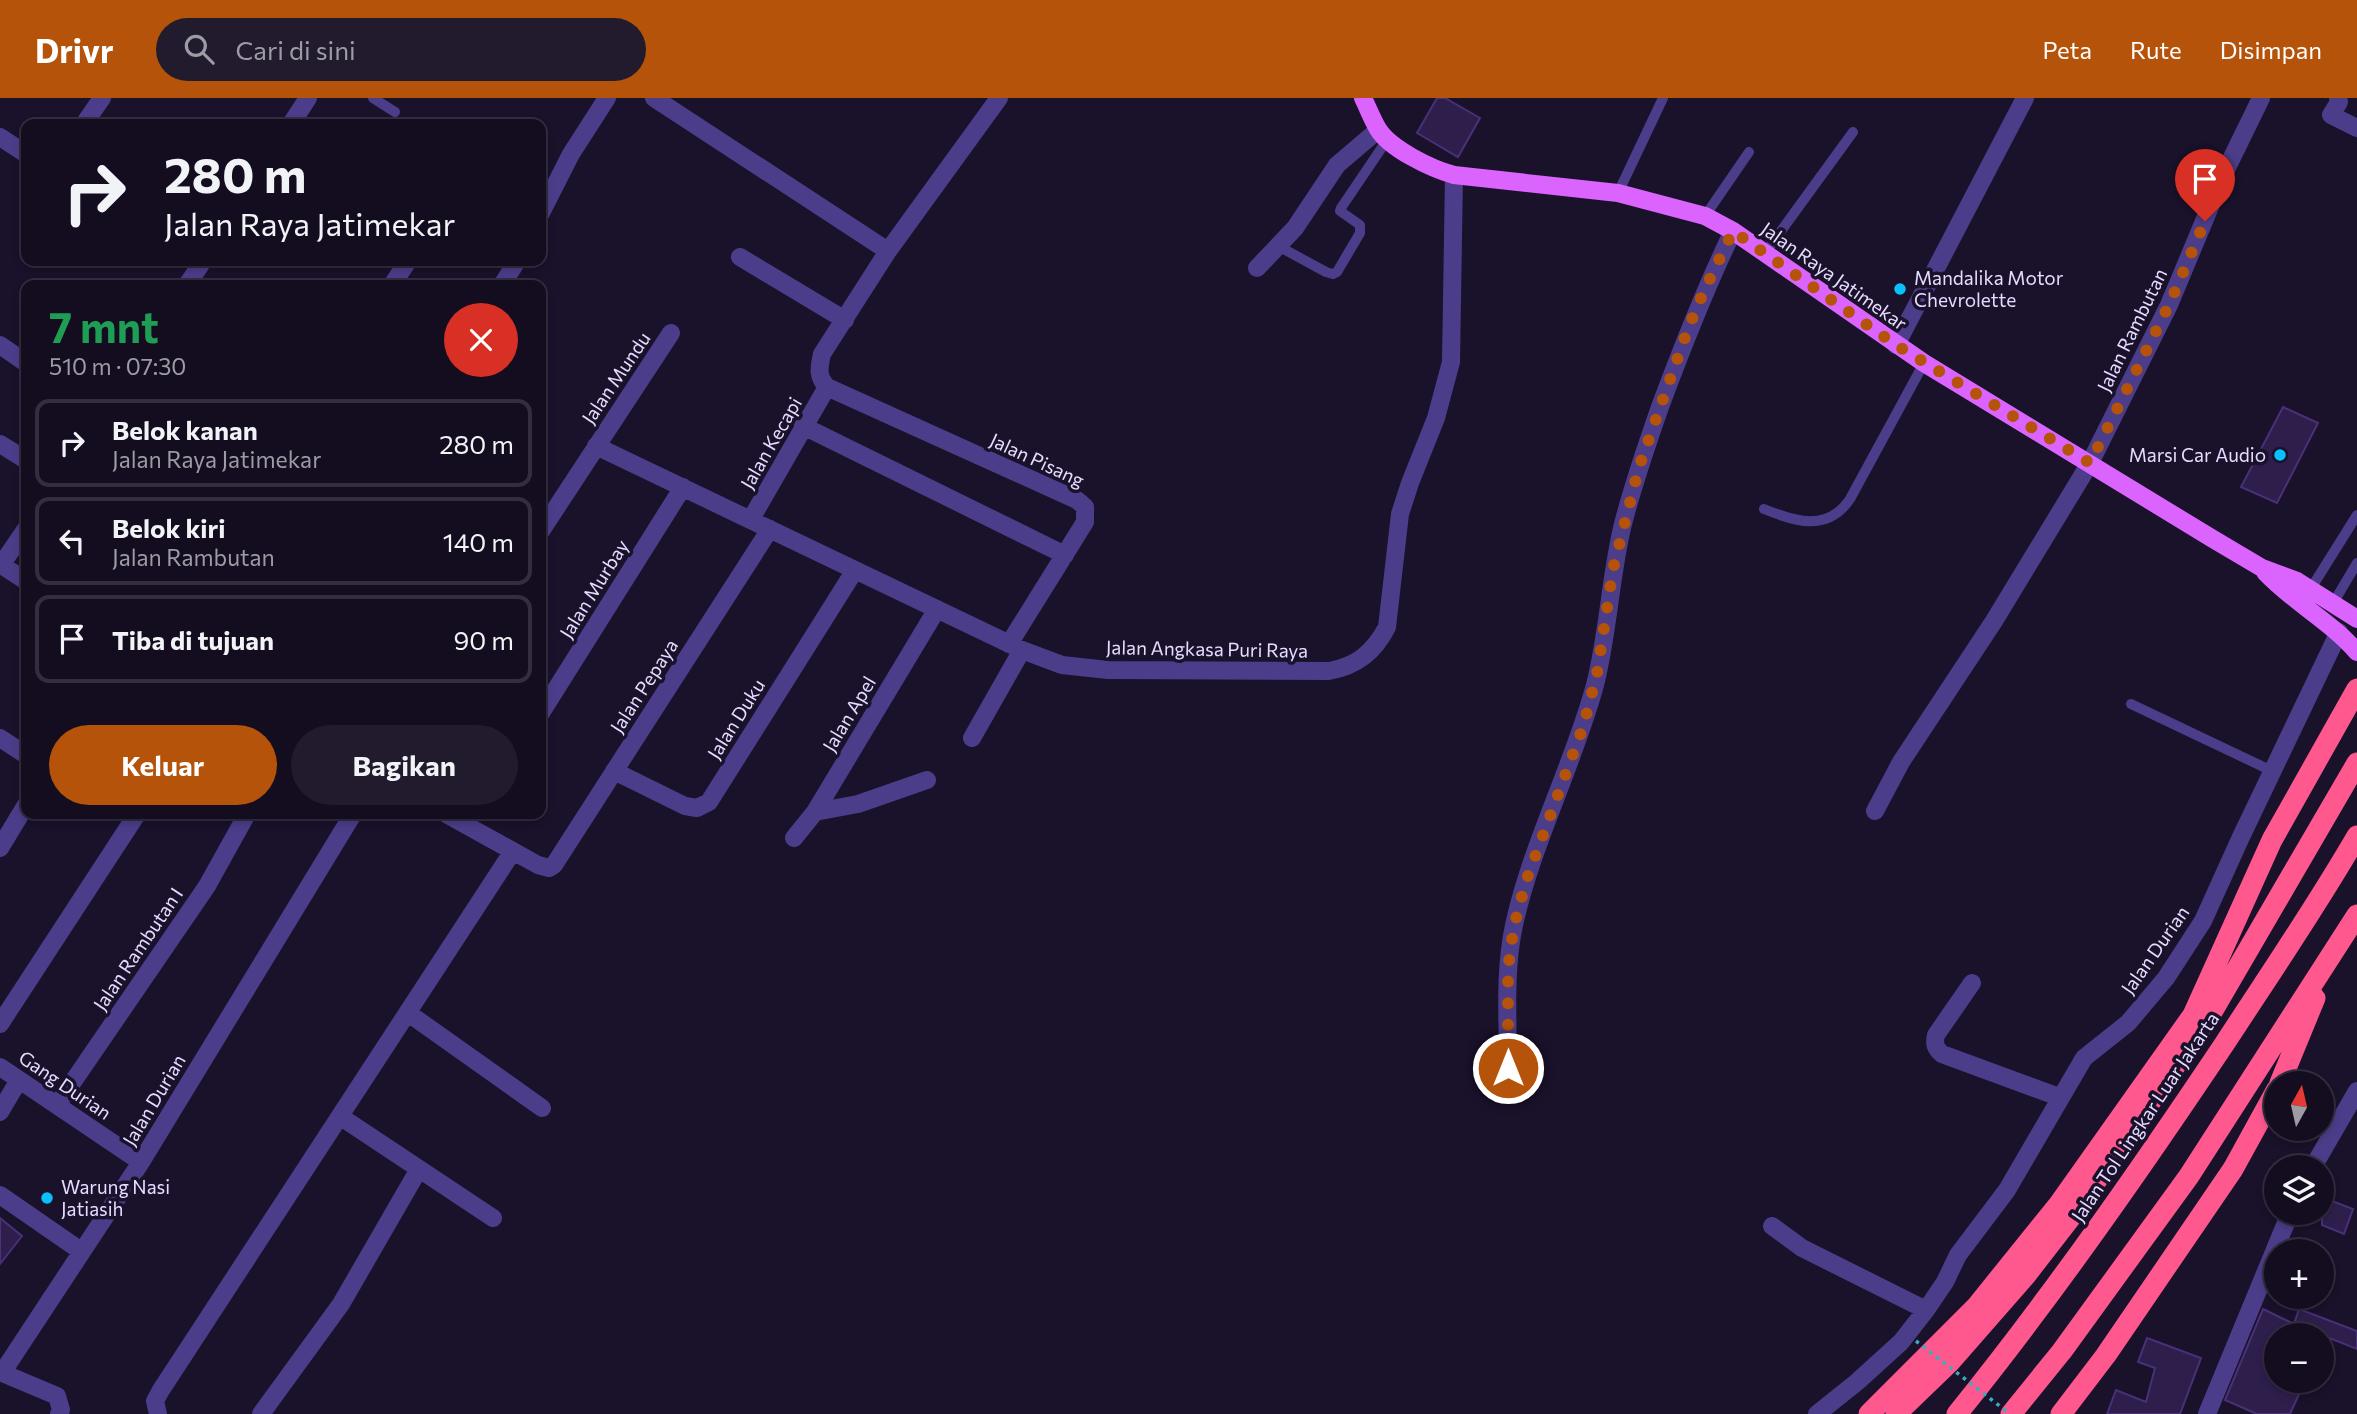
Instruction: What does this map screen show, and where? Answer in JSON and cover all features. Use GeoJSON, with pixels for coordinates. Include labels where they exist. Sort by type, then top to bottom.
{"type":"FeatureCollection","features":[{"type":"Feature","properties":{"kind":"highway"},"geometry":{"type":"LineString","coordinates":[[1869,1414],[1976,1307],[2059,1204],[2193,1016],[2272,840],[2357,689]]}},
{"type":"Feature","properties":{"kind":"highway"},"geometry":{"type":"LineString","coordinates":[[1896,1414],[1975,1334],[2026,1275],[2082,1202],[2212,1012],[2357,763]]}},
{"type":"Feature","properties":{"kind":"highway","name":"Jalan Tol Lingkar Luar Jakarta"},"geometry":{"type":"LineString","coordinates":[[1957,1414],[2008,1350],[2168,1129],[2357,836]]}},
{"type":"Feature","properties":{"kind":"highway"},"geometry":{"type":"LineString","coordinates":[[2011,1414],[2062,1351],[2189,1176],[2357,915]]}},
{"type":"Feature","properties":{"kind":"highway"},"geometry":{"type":"LineString","coordinates":[[2285,1071],[2334,951]]}},
{"type":"Feature","properties":{"kind":"highway"},"geometry":{"type":"LineString","coordinates":[[2061,1414],[2106,1355],[2233,1169],[2264,1113]]}},
{"type":"Feature","properties":{"kind":"highway"},"geometry":{"type":"LineString","coordinates":[[1941,1414],[2008,1350]]}},
{"type":"Feature","properties":{"kind":"main road"},"geometry":{"type":"LineString","coordinates":[[1363,98],[1383,135]]}},
{"type":"Feature","properties":{"kind":"main road","name":"Jalan Raya Jatimekar"},"geometry":{"type":"LineString","coordinates":[[1383,135],[1435,169],[1454,175],[1618,193],[1705,216],[1733,231],[1924,363],[2262,568]]}},
{"type":"Feature","properties":{"kind":"main road"},"geometry":{"type":"LineString","coordinates":[[2262,568],[2297,581],[2310,590],[2339,632],[2357,652]]}},
{"type":"Feature","properties":{"kind":"main road"},"geometry":{"type":"LineString","coordinates":[[2262,568],[2284,592],[2328,613],[2357,619]]}},
{"type":"Feature","properties":{"kind":"street"},"geometry":{"type":"LineString","coordinates":[[87,119],[102,98]]}},
{"type":"Feature","properties":{"kind":"street"},"geometry":{"type":"LineString","coordinates":[[294,119],[308,98]]}},
{"type":"Feature","properties":{"kind":"street"},"geometry":{"type":"LineString","coordinates":[[546,203],[571,154],[607,98]]}},
{"type":"Feature","properties":{"kind":"street"},"geometry":{"type":"LineString","coordinates":[[654,98],[888,251]]}},
{"type":"Feature","properties":{"kind":"street"},"geometry":{"type":"LineString","coordinates":[[827,387],[818,372],[822,354],[888,251],[999,98]]}},
{"type":"Feature","properties":{"kind":"street"},"geometry":{"type":"LineString","coordinates":[[1896,345],[2025,98]]}},
{"type":"Feature","properties":{"kind":"street","name":"Jalan Rambutan"},"geometry":{"type":"LineString","coordinates":[[1875,811],[1900,762],[1994,621],[2090,463],[2169,305],[2222,178],[2261,98]]}},
{"type":"Feature","properties":{"kind":"street"},"geometry":{"type":"LineString","coordinates":[[2338,98],[2339,102],[2331,115],[2357,128]]}},
{"type":"Feature","properties":{"kind":"street"},"geometry":{"type":"LineString","coordinates":[[1257,268],[1295,228],[1336,165],[1383,135]]}},
{"type":"Feature","properties":{"kind":"street"},"geometry":{"type":"LineString","coordinates":[[0,137],[21,151]]}},
{"type":"Feature","properties":{"kind":"street","name":"Jalan Angkasa Puri Raya"},"geometry":{"type":"LineString","coordinates":[[596,446],[1016,647],[1062,665],[1108,670],[1329,671],[1349,667],[1380,642],[1387,626],[1401,514],[1436,418],[1451,362],[1454,175]]}},
{"type":"Feature","properties":{"kind":"street"},"geometry":{"type":"LineString","coordinates":[[1508,1068],[1508,968],[1514,926],[1526,881],[1583,727],[1597,674],[1613,569],[1639,467],[1689,326],[1733,231]]}},
{"type":"Feature","properties":{"kind":"street"},"geometry":{"type":"LineString","coordinates":[[740,257],[845,320]]}},
{"type":"Feature","properties":{"kind":"street","name":"Jalan Mundu"},"geometry":{"type":"LineString","coordinates":[[596,446],[671,333]]}},
{"type":"Feature","properties":{"kind":"street"},"geometry":{"type":"LineString","coordinates":[[0,345],[21,360]]}},
{"type":"Feature","properties":{"kind":"street","name":"Jalan Pisang"},"geometry":{"type":"LineString","coordinates":[[827,387],[1077,500],[1085,507],[1084,522],[1016,647],[972,738]]}},
{"type":"Feature","properties":{"kind":"street","name":"Jalan Kecapi"},"geometry":{"type":"LineString","coordinates":[[751,519],[827,387]]}},
{"type":"Feature","properties":{"kind":"street"},"geometry":{"type":"LineString","coordinates":[[803,426],[1065,555]]}},
{"type":"Feature","properties":{"kind":"street"},"geometry":{"type":"LineString","coordinates":[[0,444],[21,457]]}},
{"type":"Feature","properties":{"kind":"street"},"geometry":{"type":"LineString","coordinates":[[546,523],[596,446]]}},
{"type":"Feature","properties":{"kind":"street","name":"Jalan Murbay"},"geometry":{"type":"LineString","coordinates":[[546,705],[683,487]]}},
{"type":"Feature","properties":{"kind":"street","name":"Jalan Pepaya"},"geometry":{"type":"LineString","coordinates":[[513,851],[538,865],[549,868],[554,865],[770,529]]}},
{"type":"Feature","properties":{"kind":"street"},"geometry":{"type":"LineString","coordinates":[[21,536],[1,564],[21,578]]}},
{"type":"Feature","properties":{"kind":"street","name":"Jalan Duku"},"geometry":{"type":"LineString","coordinates":[[614,771],[684,806],[697,808],[709,802],[855,570]]}},
{"type":"Feature","properties":{"kind":"street","name":"Jalan Apel"},"geometry":{"type":"LineString","coordinates":[[794,838],[815,812],[937,609]]}},
{"type":"Feature","properties":{"kind":"street","name":"Jalan Durian"},"geometry":{"type":"LineString","coordinates":[[1817,1414],[1901,1342],[1945,1282],[1958,1255],[2007,1190],[2084,1058],[2128,1023],[2166,978],[2203,921],[2339,632]]}},
{"type":"Feature","properties":{"kind":"street"},"geometry":{"type":"LineString","coordinates":[[0,738],[21,752]]}},
{"type":"Feature","properties":{"kind":"street"},"geometry":{"type":"LineString","coordinates":[[815,812],[858,804],[927,780]]}},
{"type":"Feature","properties":{"kind":"street"},"geometry":{"type":"LineString","coordinates":[[0,848],[21,813]]}},
{"type":"Feature","properties":{"kind":"street"},"geometry":{"type":"LineString","coordinates":[[0,1024],[134,819]]}},
{"type":"Feature","properties":{"kind":"street","name":"Jalan Rambutan I"},"geometry":{"type":"LineString","coordinates":[[57,1105],[207,886],[244,819]]}},
{"type":"Feature","properties":{"kind":"street","name":"Jalan Durian"},"geometry":{"type":"LineString","coordinates":[[59,1414],[61,1410],[57,1396],[1,1372],[141,1162],[350,819]]}},
{"type":"Feature","properties":{"kind":"street"},"geometry":{"type":"LineString","coordinates":[[158,1414],[155,1401],[513,851],[473,821]]}},
{"type":"Feature","properties":{"kind":"street"},"geometry":{"type":"LineString","coordinates":[[1972,983],[1936,1035],[1936,1048],[1942,1054],[2059,1097]]}},
{"type":"Feature","properties":{"kind":"street"},"geometry":{"type":"LineString","coordinates":[[408,1013],[542,1108]]}},
{"type":"Feature","properties":{"kind":"street","name":"Gang Durian"},"geometry":{"type":"LineString","coordinates":[[0,1067],[141,1162]]}},
{"type":"Feature","properties":{"kind":"street"},"geometry":{"type":"LineString","coordinates":[[0,1112],[19,1080]]}},
{"type":"Feature","properties":{"kind":"street"},"geometry":{"type":"LineString","coordinates":[[2320,1155],[2357,1091]]}},
{"type":"Feature","properties":{"kind":"street"},"geometry":{"type":"LineString","coordinates":[[341,1117],[493,1218]]}},
{"type":"Feature","properties":{"kind":"street"},"geometry":{"type":"LineString","coordinates":[[261,1414],[341,1304],[419,1169]]}},
{"type":"Feature","properties":{"kind":"street"},"geometry":{"type":"LineString","coordinates":[[0,1195],[80,1251]]}},
{"type":"Feature","properties":{"kind":"street"},"geometry":{"type":"LineString","coordinates":[[2207,1414],[2285,1225]]}},
{"type":"Feature","properties":{"kind":"street"},"geometry":{"type":"LineString","coordinates":[[1772,1226],[1802,1248],[1926,1310]]}},
{"type":"Feature","properties":{"kind":"lane"},"geometry":{"type":"LineString","coordinates":[[373,98],[395,112]]}},
{"type":"Feature","properties":{"kind":"lane"},"geometry":{"type":"LineString","coordinates":[[1618,193],[1663,98]]}},
{"type":"Feature","properties":{"kind":"lane"},"geometry":{"type":"LineString","coordinates":[[1765,253],[1853,132]]}},
{"type":"Feature","properties":{"kind":"lane"},"geometry":{"type":"LineString","coordinates":[[1278,246],[1326,272],[1336,272],[1360,233],[1360,225],[1343,214],[1341,208],[1383,135]]}},
{"type":"Feature","properties":{"kind":"lane"},"geometry":{"type":"LineString","coordinates":[[1705,216],[1749,152]]}},
{"type":"Feature","properties":{"kind":"lane"},"geometry":{"type":"LineString","coordinates":[[1764,509],[1785,518],[1809,523],[1830,519],[1839,512],[1850,499],[1924,363]]}},
{"type":"Feature","properties":{"kind":"lane"},"geometry":{"type":"LineString","coordinates":[[2310,590],[2357,515]]}},
{"type":"Feature","properties":{"kind":"lane"},"geometry":{"type":"LineString","coordinates":[[2328,613],[2357,563]]}},
{"type":"Feature","properties":{"kind":"lane"},"geometry":{"type":"LineString","coordinates":[[2131,704],[2272,771]]}},
{"type":"Feature","properties":{"kind":"path"},"geometry":{"type":"LineString","coordinates":[[1916,1341],[2011,1414]]}},
{"type":"Feature","properties":{"kind":"building"},"geometry":{"type":"Polygon","coordinates":[[[1437,98],[1445,98],[1480,118],[1458,157],[1417,133],[1437,98]]]}},
{"type":"Feature","properties":{"kind":"building","name":"Marsi Car Audio"},"geometry":{"type":"Polygon","coordinates":[[[2283,407],[2318,423],[2277,503],[2241,487],[2283,407]]]}},
{"type":"Feature","properties":{"kind":"building"},"geometry":{"type":"Polygon","coordinates":[[[2334,1202],[2353,1209],[2344,1234],[2322,1225],[2334,1225],[2334,1202]]]}},
{"type":"Feature","properties":{"kind":"building"},"geometry":{"type":"Polygon","coordinates":[[[0,1218],[22,1236],[0,1264],[0,1218]]]}},
{"type":"Feature","properties":{"kind":"building"},"geometry":{"type":"Polygon","coordinates":[[[2263,1309],[2292,1323],[2264,1323],[2264,1393],[2300,1393],[2290,1414],[2257,1414],[2225,1400],[2263,1309]]]}},
{"type":"Feature","properties":{"kind":"building"},"geometry":{"type":"Polygon","coordinates":[[[2299,1309],[2357,1331],[2357,1349],[2334,1340],[2334,1323],[2294,1323],[2299,1309]]]}},
{"type":"Feature","properties":{"kind":"building"},"geometry":{"type":"Polygon","coordinates":[[[2147,1338],[2201,1358],[2180,1414],[2107,1414],[2116,1390],[2146,1402],[2155,1368],[2138,1362],[2147,1338]]]}},
{"type":"Feature","properties":{"kind":"place","name":"Mandalika Motor Chevrolette"},"geometry":{"type":"Point","coordinates":[1900,289]}},
{"type":"Feature","properties":{"kind":"place","name":"Marsi Car Audio"},"geometry":{"type":"Point","coordinates":[2280,455]}},
{"type":"Feature","properties":{"kind":"place","name":"Warung Nasi Jatiasih"},"geometry":{"type":"Point","coordinates":[47,1198]}},
{"type":"Feature","properties":{"kind":"route"},"geometry":{"type":"LineString","coordinates":[[1508,1068],[1508,968],[1514,926],[1526,881],[1583,727],[1597,674],[1613,569],[1639,467],[1689,326],[1733,231],[1896,345],[2090,463],[2169,305],[2205,221]]}}]}
